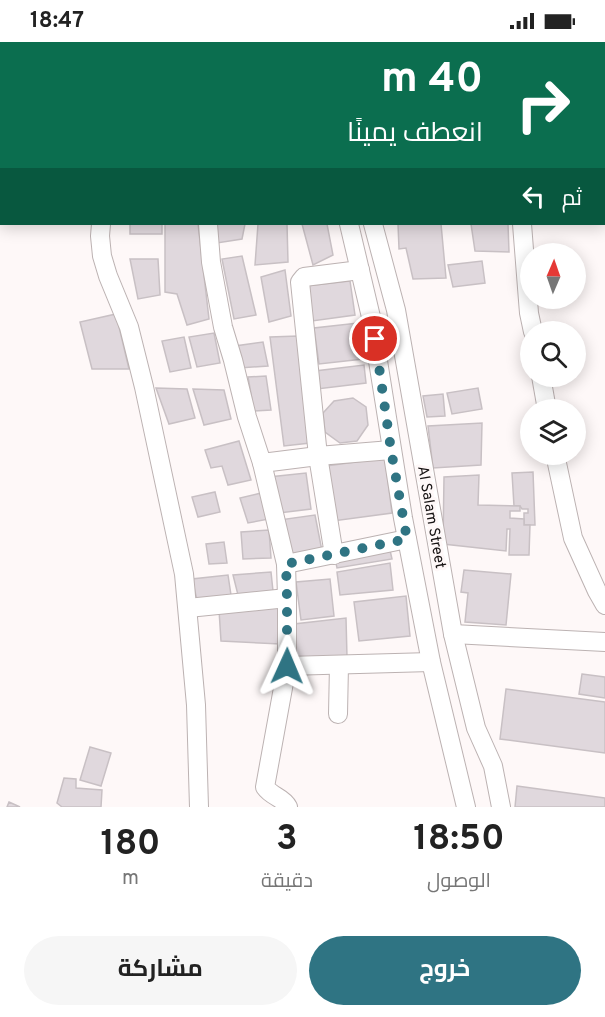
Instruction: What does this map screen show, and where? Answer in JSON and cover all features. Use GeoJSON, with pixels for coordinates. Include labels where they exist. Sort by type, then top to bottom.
{"type":"FeatureCollection","features":[{"type":"Feature","properties":{"kind":"street"},"geometry":{"type":"LineString","coordinates":[[101,225],[102,256],[129,327],[184,574],[196,705],[199,807]]}},
{"type":"Feature","properties":{"kind":"street"},"geometry":{"type":"LineString","coordinates":[[208,225],[211,262],[223,327],[262,463],[286,564],[287,666],[265,787],[270,794],[278,797],[288,807]]}},
{"type":"Feature","properties":{"kind":"street","name":"Al Salam Street"},"geometry":{"type":"LineString","coordinates":[[349,225],[371,317],[391,450],[431,662],[466,807]]}},
{"type":"Feature","properties":{"kind":"street","name":"Al Salam Street"},"geometry":{"type":"LineString","coordinates":[[373,225],[398,321],[453,634],[476,728],[493,766],[501,807]]}},
{"type":"Feature","properties":{"kind":"street"},"geometry":{"type":"LineString","coordinates":[[522,225],[531,321]]}},
{"type":"Feature","properties":{"kind":"street"},"geometry":{"type":"LineString","coordinates":[[334,555],[318,456],[300,282],[304,277],[360,270]]}},
{"type":"Feature","properties":{"kind":"street"},"geometry":{"type":"LineString","coordinates":[[262,463],[391,450]]}},
{"type":"Feature","properties":{"kind":"street"},"geometry":{"type":"LineString","coordinates":[[557,465],[573,538],[605,605]]}},
{"type":"Feature","properties":{"kind":"street"},"geometry":{"type":"LineString","coordinates":[[286,564],[407,539]]}},
{"type":"Feature","properties":{"kind":"street"},"geometry":{"type":"LineString","coordinates":[[188,608],[287,598]]}},
{"type":"Feature","properties":{"kind":"street"},"geometry":{"type":"LineString","coordinates":[[453,634],[605,642]]}},
{"type":"Feature","properties":{"kind":"street"},"geometry":{"type":"LineString","coordinates":[[287,666],[431,662]]}},
{"type":"Feature","properties":{"kind":"street"},"geometry":{"type":"LineString","coordinates":[[338,714],[339,665]]}},
{"type":"Feature","properties":{"kind":"street"},"geometry":{"type":"LineString","coordinates":[[447,732],[476,728]]}},
{"type":"Feature","properties":{"kind":"building"},"geometry":{"type":"Polygon","coordinates":[[[130,225],[162,225],[162,234],[130,234],[130,225]]]}},
{"type":"Feature","properties":{"kind":"building"},"geometry":{"type":"Polygon","coordinates":[[[165,225],[198,225],[209,319],[187,325],[177,294],[165,292],[165,225]]]}},
{"type":"Feature","properties":{"kind":"building"},"geometry":{"type":"Polygon","coordinates":[[[215,225],[245,225],[242,239],[217,243],[215,225]]]}},
{"type":"Feature","properties":{"kind":"building"},"geometry":{"type":"Polygon","coordinates":[[[258,225],[287,225],[288,262],[255,265],[258,225]]]}},
{"type":"Feature","properties":{"kind":"building"},"geometry":{"type":"Polygon","coordinates":[[[302,225],[327,225],[333,255],[313,265],[302,225]]]}},
{"type":"Feature","properties":{"kind":"building"},"geometry":{"type":"Polygon","coordinates":[[[398,225],[441,225],[446,278],[413,279],[406,248],[399,249],[398,225]]]}},
{"type":"Feature","properties":{"kind":"building"},"geometry":{"type":"Polygon","coordinates":[[[471,225],[508,225],[509,252],[475,251],[471,225]]]}},
{"type":"Feature","properties":{"kind":"building"},"geometry":{"type":"Polygon","coordinates":[[[242,256],[256,315],[234,319],[222,259],[242,256]]]}},
{"type":"Feature","properties":{"kind":"building"},"geometry":{"type":"Polygon","coordinates":[[[130,259],[158,259],[160,295],[138,299],[130,259]]]}},
{"type":"Feature","properties":{"kind":"building"},"geometry":{"type":"Polygon","coordinates":[[[482,261],[485,283],[453,287],[448,265],[482,261]]]}},
{"type":"Feature","properties":{"kind":"building"},"geometry":{"type":"Polygon","coordinates":[[[285,270],[291,316],[269,322],[261,277],[285,270]]]}},
{"type":"Feature","properties":{"kind":"building"},"geometry":{"type":"Polygon","coordinates":[[[350,281],[355,315],[312,321],[306,286],[350,281]]]}},
{"type":"Feature","properties":{"kind":"building"},"geometry":{"type":"Polygon","coordinates":[[[116,314],[129,369],[92,369],[80,322],[116,314]]]}},
{"type":"Feature","properties":{"kind":"building"},"geometry":{"type":"Polygon","coordinates":[[[358,323],[363,359],[319,364],[314,328],[358,323]]]}},
{"type":"Feature","properties":{"kind":"building"},"geometry":{"type":"Polygon","coordinates":[[[214,333],[220,363],[197,367],[189,337],[214,333]]]}},
{"type":"Feature","properties":{"kind":"building"},"geometry":{"type":"Polygon","coordinates":[[[298,336],[310,443],[284,446],[270,337],[298,336]]]}},
{"type":"Feature","properties":{"kind":"building"},"geometry":{"type":"Polygon","coordinates":[[[184,337],[191,368],[170,372],[162,341],[184,337]]]}},
{"type":"Feature","properties":{"kind":"building"},"geometry":{"type":"Polygon","coordinates":[[[263,342],[268,366],[239,368],[235,346],[263,342]]]}},
{"type":"Feature","properties":{"kind":"building"},"geometry":{"type":"Polygon","coordinates":[[[364,365],[366,383],[317,389],[315,371],[364,365]]]}},
{"type":"Feature","properties":{"kind":"building"},"geometry":{"type":"Polygon","coordinates":[[[266,376],[271,410],[254,411],[248,377],[266,376]]]}},
{"type":"Feature","properties":{"kind":"building"},"geometry":{"type":"Polygon","coordinates":[[[156,388],[187,389],[195,418],[169,424],[156,388]]]}},
{"type":"Feature","properties":{"kind":"building"},"geometry":{"type":"Polygon","coordinates":[[[478,388],[482,409],[452,414],[447,393],[478,388]]]}},
{"type":"Feature","properties":{"kind":"building"},"geometry":{"type":"Polygon","coordinates":[[[193,389],[224,390],[231,419],[204,425],[193,389]]]}},
{"type":"Feature","properties":{"kind":"building"},"geometry":{"type":"Polygon","coordinates":[[[443,394],[445,416],[427,417],[423,396],[443,394]]]}},
{"type":"Feature","properties":{"kind":"building"},"geometry":{"type":"Polygon","coordinates":[[[353,398],[366,407],[368,425],[357,441],[340,443],[325,432],[323,413],[334,401],[353,398]]]}},
{"type":"Feature","properties":{"kind":"building"},"geometry":{"type":"Polygon","coordinates":[[[482,423],[481,465],[433,468],[428,426],[482,423]]]}},
{"type":"Feature","properties":{"kind":"building"},"geometry":{"type":"Polygon","coordinates":[[[239,441],[251,480],[228,485],[222,466],[211,468],[205,450],[239,441]]]}},
{"type":"Feature","properties":{"kind":"building"},"geometry":{"type":"Polygon","coordinates":[[[385,458],[392,513],[333,521],[326,466],[385,458]]]}},
{"type":"Feature","properties":{"kind":"building"},"geometry":{"type":"Polygon","coordinates":[[[533,472],[535,525],[524,525],[524,513],[528,513],[528,509],[514,506],[512,473],[533,472]]]}},
{"type":"Feature","properties":{"kind":"building"},"geometry":{"type":"Polygon","coordinates":[[[306,473],[311,509],[279,513],[269,477],[306,473]]]}},
{"type":"Feature","properties":{"kind":"building"},"geometry":{"type":"Polygon","coordinates":[[[479,475],[478,505],[520,506],[520,511],[510,511],[510,518],[524,519],[524,525],[530,525],[529,555],[509,555],[510,529],[507,529],[506,551],[443,544],[444,477],[479,475]]]}},
{"type":"Feature","properties":{"kind":"building"},"geometry":{"type":"Polygon","coordinates":[[[215,492],[220,512],[198,517],[192,497],[215,492]]]}},
{"type":"Feature","properties":{"kind":"building"},"geometry":{"type":"Polygon","coordinates":[[[261,493],[269,519],[248,523],[240,498],[261,493]]]}},
{"type":"Feature","properties":{"kind":"building"},"geometry":{"type":"Polygon","coordinates":[[[315,515],[322,551],[289,556],[279,520],[315,515]]]}},
{"type":"Feature","properties":{"kind":"building"},"geometry":{"type":"Polygon","coordinates":[[[269,530],[271,558],[243,559],[241,532],[269,530]]]}},
{"type":"Feature","properties":{"kind":"building"},"geometry":{"type":"Polygon","coordinates":[[[224,542],[227,563],[209,564],[206,544],[224,542]]]}},
{"type":"Feature","properties":{"kind":"building"},"geometry":{"type":"Polygon","coordinates":[[[389,546],[392,559],[337,568],[335,558],[389,546]]]}},
{"type":"Feature","properties":{"kind":"building"},"geometry":{"type":"Polygon","coordinates":[[[390,563],[393,590],[340,595],[337,572],[390,563]]]}},
{"type":"Feature","properties":{"kind":"building"},"geometry":{"type":"Polygon","coordinates":[[[464,570],[511,574],[506,625],[465,622],[468,593],[461,592],[464,570]]]}},
{"type":"Feature","properties":{"kind":"building"},"geometry":{"type":"Polygon","coordinates":[[[271,572],[273,591],[238,595],[233,575],[271,572]]]}},
{"type":"Feature","properties":{"kind":"building"},"geometry":{"type":"Polygon","coordinates":[[[228,575],[231,595],[197,600],[192,579],[228,575]]]}},
{"type":"Feature","properties":{"kind":"building"},"geometry":{"type":"Polygon","coordinates":[[[330,579],[334,616],[301,620],[296,582],[330,579]]]}},
{"type":"Feature","properties":{"kind":"building"},"geometry":{"type":"Polygon","coordinates":[[[406,596],[410,636],[359,641],[354,602],[406,596]]]}},
{"type":"Feature","properties":{"kind":"building"},"geometry":{"type":"Polygon","coordinates":[[[281,606],[280,644],[221,641],[219,610],[281,606]]]}},
{"type":"Feature","properties":{"kind":"building"},"geometry":{"type":"Polygon","coordinates":[[[346,618],[347,657],[297,660],[294,624],[346,618]]]}},
{"type":"Feature","properties":{"kind":"building"},"geometry":{"type":"Polygon","coordinates":[[[582,674],[605,677],[605,698],[579,694],[582,674]]]}},
{"type":"Feature","properties":{"kind":"building"},"geometry":{"type":"Polygon","coordinates":[[[506,689],[605,702],[605,753],[500,739],[506,689]]]}},
{"type":"Feature","properties":{"kind":"building"},"geometry":{"type":"Polygon","coordinates":[[[90,747],[111,753],[101,786],[80,780],[90,747]]]}},
{"type":"Feature","properties":{"kind":"building"},"geometry":{"type":"Polygon","coordinates":[[[64,778],[76,779],[76,788],[102,790],[101,807],[62,807],[57,803],[64,778]]]}},
{"type":"Feature","properties":{"kind":"building"},"geometry":{"type":"Polygon","coordinates":[[[517,786],[605,798],[605,807],[515,807],[517,786]]]}},
{"type":"Feature","properties":{"kind":"building"},"geometry":{"type":"Polygon","coordinates":[[[9,802],[20,807],[7,807],[9,802]]]}},
{"type":"Feature","properties":{"kind":"route"},"geometry":{"type":"LineString","coordinates":[[287,666],[286,564],[407,539],[375,339]]}}]}
